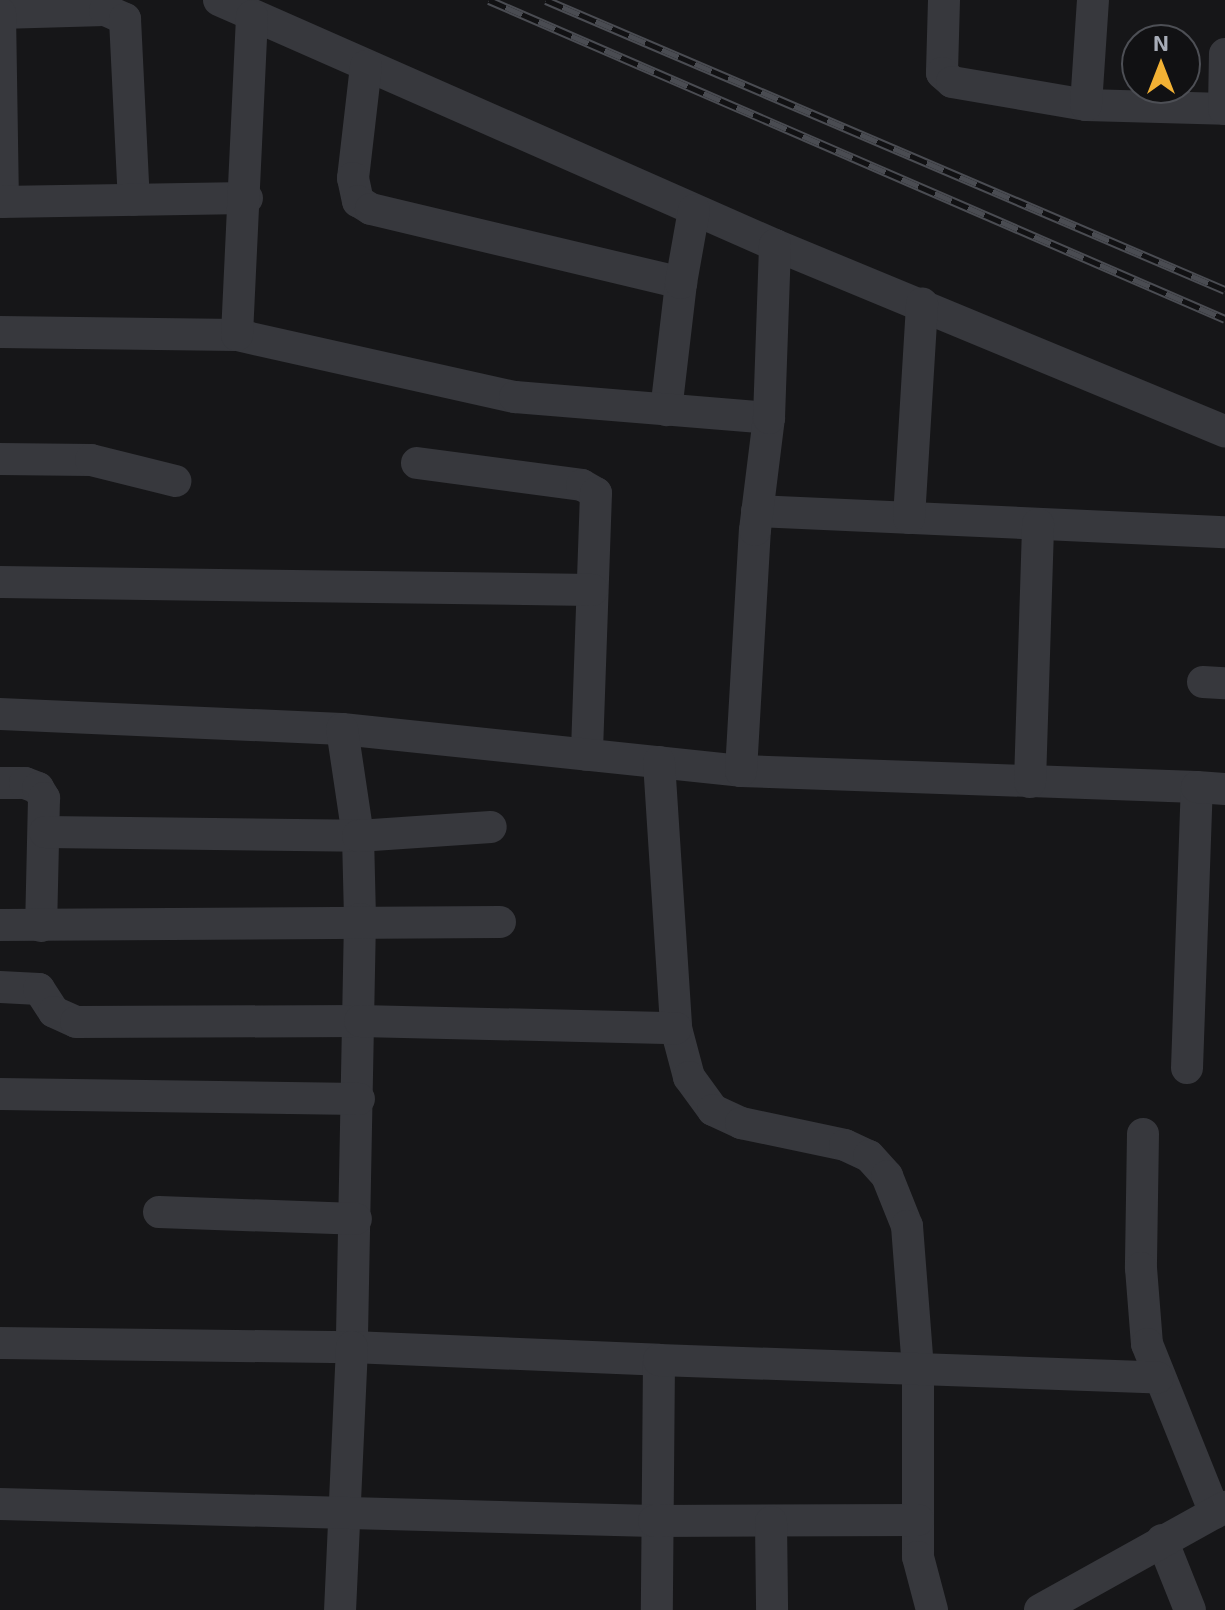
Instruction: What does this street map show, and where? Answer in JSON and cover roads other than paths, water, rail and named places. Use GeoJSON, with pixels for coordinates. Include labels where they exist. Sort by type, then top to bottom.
{"type":"FeatureCollection","features":[{"type":"Feature","properties":{"kind":"street"},"geometry":{"type":"LineString","coordinates":[[219,0],[775,245],[922,303],[1225,431]]}},
{"type":"Feature","properties":{"kind":"street"},"geometry":{"type":"LineString","coordinates":[[944,0],[942,73],[952,82],[1086,105],[1224,109],[1225,54]]}},
{"type":"Feature","properties":{"kind":"street"},"geometry":{"type":"LineString","coordinates":[[1086,105],[1093,0]]}},
{"type":"Feature","properties":{"kind":"street"},"geometry":{"type":"LineString","coordinates":[[134,200],[125,19],[105,10],[0,13],[2,202],[134,200],[247,198]]}},
{"type":"Feature","properties":{"kind":"street"},"geometry":{"type":"LineString","coordinates":[[237,335],[247,198],[252,16]]}},
{"type":"Feature","properties":{"kind":"street"},"geometry":{"type":"LineString","coordinates":[[366,66],[353,178],[358,201],[371,209],[681,283]]}},
{"type":"Feature","properties":{"kind":"street"},"geometry":{"type":"LineString","coordinates":[[666,410],[681,283],[694,210]]}},
{"type":"Feature","properties":{"kind":"street"},"geometry":{"type":"LineString","coordinates":[[741,771],[757,511],[769,418],[775,245]]}},
{"type":"Feature","properties":{"kind":"street"},"geometry":{"type":"LineString","coordinates":[[909,518],[922,303]]}},
{"type":"Feature","properties":{"kind":"street"},"geometry":{"type":"LineString","coordinates":[[0,332],[237,335],[515,397],[769,418]]}},
{"type":"Feature","properties":{"kind":"street"},"geometry":{"type":"LineString","coordinates":[[0,459],[91,460],[175,481]]}},
{"type":"Feature","properties":{"kind":"street"},"geometry":{"type":"LineString","coordinates":[[417,463],[591,488],[596,493],[587,755]]}},
{"type":"Feature","properties":{"kind":"street"},"geometry":{"type":"LineString","coordinates":[[757,511],[1225,532]]}},
{"type":"Feature","properties":{"kind":"street"},"geometry":{"type":"LineString","coordinates":[[1030,782],[1038,524]]}},
{"type":"Feature","properties":{"kind":"street"},"geometry":{"type":"LineString","coordinates":[[0,582],[592,590]]}},
{"type":"Feature","properties":{"kind":"street"},"geometry":{"type":"LineString","coordinates":[[0,714],[342,729],[741,771],[1211,788],[1187,1068]]}},
{"type":"Feature","properties":{"kind":"street"},"geometry":{"type":"LineString","coordinates":[[340,1610],[352,1347],[360,1021],[358,836],[342,729]]}},
{"type":"Feature","properties":{"kind":"street"},"geometry":{"type":"LineString","coordinates":[[659,762],[676,1028],[689,1077],[713,1110],[756,1127],[845,1145],[869,1156],[887,1176],[907,1226],[918,1369],[918,1557],[932,1610]]}},
{"type":"Feature","properties":{"kind":"street"},"geometry":{"type":"LineString","coordinates":[[0,783],[38,788],[44,798],[41,926]]}},
{"type":"Feature","properties":{"kind":"street"},"geometry":{"type":"LineString","coordinates":[[45,832],[358,836],[491,827]]}},
{"type":"Feature","properties":{"kind":"street"},"geometry":{"type":"LineString","coordinates":[[0,925],[360,919],[500,922]]}},
{"type":"Feature","properties":{"kind":"street"},"geometry":{"type":"LineString","coordinates":[[0,987],[39,989],[54,1012],[76,1022],[360,1021],[676,1028]]}},
{"type":"Feature","properties":{"kind":"street"},"geometry":{"type":"LineString","coordinates":[[0,1094],[359,1099]]}},
{"type":"Feature","properties":{"kind":"street"},"geometry":{"type":"LineString","coordinates":[[1040,1610],[1220,1510],[1158,1377],[1143,1319],[1143,1134]]}},
{"type":"Feature","properties":{"kind":"street"},"geometry":{"type":"LineString","coordinates":[[159,1212],[356,1219]]}},
{"type":"Feature","properties":{"kind":"street"},"geometry":{"type":"LineString","coordinates":[[0,1343],[352,1347],[1158,1377]]}},
{"type":"Feature","properties":{"kind":"street"},"geometry":{"type":"LineString","coordinates":[[657,1610],[654,1521],[659,1360]]}},
{"type":"Feature","properties":{"kind":"street"},"geometry":{"type":"LineString","coordinates":[[0,1504],[654,1521],[918,1520]]}},
{"type":"Feature","properties":{"kind":"street"},"geometry":{"type":"LineString","coordinates":[[771,1522],[772,1610]]}},
{"type":"Feature","properties":{"kind":"street"},"geometry":{"type":"LineString","coordinates":[[1162,1540],[1190,1610]]}},
{"type":"Feature","properties":{"kind":"railway"},"geometry":{"type":"LineString","coordinates":[[489,0],[1225,319]]}},
{"type":"Feature","properties":{"kind":"railway"},"geometry":{"type":"LineString","coordinates":[[546,0],[1225,290]]}}]}
